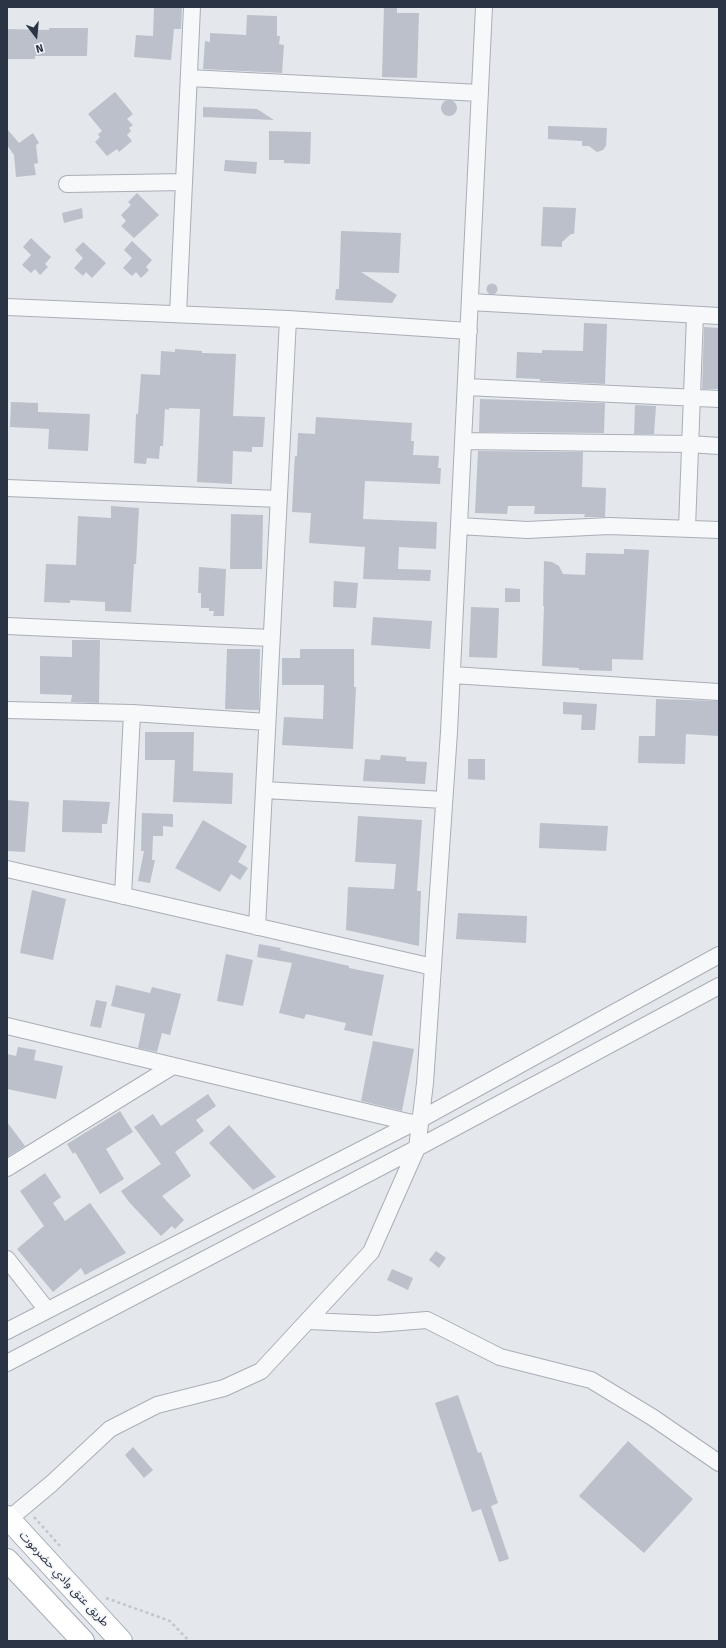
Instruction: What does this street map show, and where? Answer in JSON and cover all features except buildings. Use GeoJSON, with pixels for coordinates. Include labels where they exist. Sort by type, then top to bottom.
{"type":"FeatureCollection","features":[{"type":"Feature","properties":{"kind":"main road","name":"طريق عتق وادي حضرموت"},"geometry":{"type":"LineString","coordinates":[[14,1514],[121,1641]]}},
{"type":"Feature","properties":{"kind":"main road"},"geometry":{"type":"LineString","coordinates":[[7,1560],[83,1641]]}},
{"type":"Feature","properties":{"kind":"street"},"geometry":{"type":"LineString","coordinates":[[178,314],[192,7]]}},
{"type":"Feature","properties":{"kind":"street"},"geometry":{"type":"LineString","coordinates":[[14,1514],[110,1429],[157,1405],[224,1388],[261,1372],[371,1252],[417,1148],[416,1121],[425,1083],[452,674],[484,7]]}},
{"type":"Feature","properties":{"kind":"street"},"geometry":{"type":"LineString","coordinates":[[189,78],[480,93]]}},
{"type":"Feature","properties":{"kind":"street"},"geometry":{"type":"LineString","coordinates":[[67,184],[184,182]]}},
{"type":"Feature","properties":{"kind":"street"},"geometry":{"type":"LineString","coordinates":[[470,302],[719,316]]}},
{"type":"Feature","properties":{"kind":"street"},"geometry":{"type":"LineString","coordinates":[[7,307],[288,319],[469,331]]}},
{"type":"Feature","properties":{"kind":"street"},"geometry":{"type":"LineString","coordinates":[[687,528],[694,315]]}},
{"type":"Feature","properties":{"kind":"street"},"geometry":{"type":"LineString","coordinates":[[256,927],[288,319]]}},
{"type":"Feature","properties":{"kind":"street"},"geometry":{"type":"LineString","coordinates":[[466,387],[719,400]]}},
{"type":"Feature","properties":{"kind":"street"},"geometry":{"type":"LineString","coordinates":[[463,440],[690,444],[719,446]]}},
{"type":"Feature","properties":{"kind":"street"},"geometry":{"type":"LineString","coordinates":[[7,488],[279,499]]}},
{"type":"Feature","properties":{"kind":"street"},"geometry":{"type":"LineString","coordinates":[[459,526],[527,530],[609,526],[719,530]]}},
{"type":"Feature","properties":{"kind":"street"},"geometry":{"type":"LineString","coordinates":[[7,626],[271,638]]}},
{"type":"Feature","properties":{"kind":"street"},"geometry":{"type":"LineString","coordinates":[[452,674],[719,692]]}},
{"type":"Feature","properties":{"kind":"street"},"geometry":{"type":"LineString","coordinates":[[7,710],[132,713],[267,722]]}},
{"type":"Feature","properties":{"kind":"street"},"geometry":{"type":"LineString","coordinates":[[123,896],[132,713]]}},
{"type":"Feature","properties":{"kind":"street"},"geometry":{"type":"LineString","coordinates":[[264,790],[444,800]]}},
{"type":"Feature","properties":{"kind":"street"},"geometry":{"type":"LineString","coordinates":[[7,869],[433,967]]}},
{"type":"Feature","properties":{"kind":"street"},"geometry":{"type":"LineString","coordinates":[[7,1331],[416,1121],[719,954]]}},
{"type":"Feature","properties":{"kind":"street"},"geometry":{"type":"LineString","coordinates":[[7,1363],[417,1148],[719,986]]}},
{"type":"Feature","properties":{"kind":"street"},"geometry":{"type":"LineString","coordinates":[[7,1026],[173,1066],[416,1121]]}},
{"type":"Feature","properties":{"kind":"street"},"geometry":{"type":"LineString","coordinates":[[7,1168],[173,1066]]}},
{"type":"Feature","properties":{"kind":"street"},"geometry":{"type":"LineString","coordinates":[[7,1259],[47,1310]]}},
{"type":"Feature","properties":{"kind":"street"},"geometry":{"type":"LineString","coordinates":[[309,1321],[376,1324],[427,1320],[500,1357],[591,1380],[652,1417],[719,1463]]}},
{"type":"Feature","properties":{"kind":"path"},"geometry":{"type":"LineString","coordinates":[[14,1514],[65,1552]]}},
{"type":"Feature","properties":{"kind":"path"},"geometry":{"type":"LineString","coordinates":[[105,1598],[170,1621],[188,1641]]}}]}
